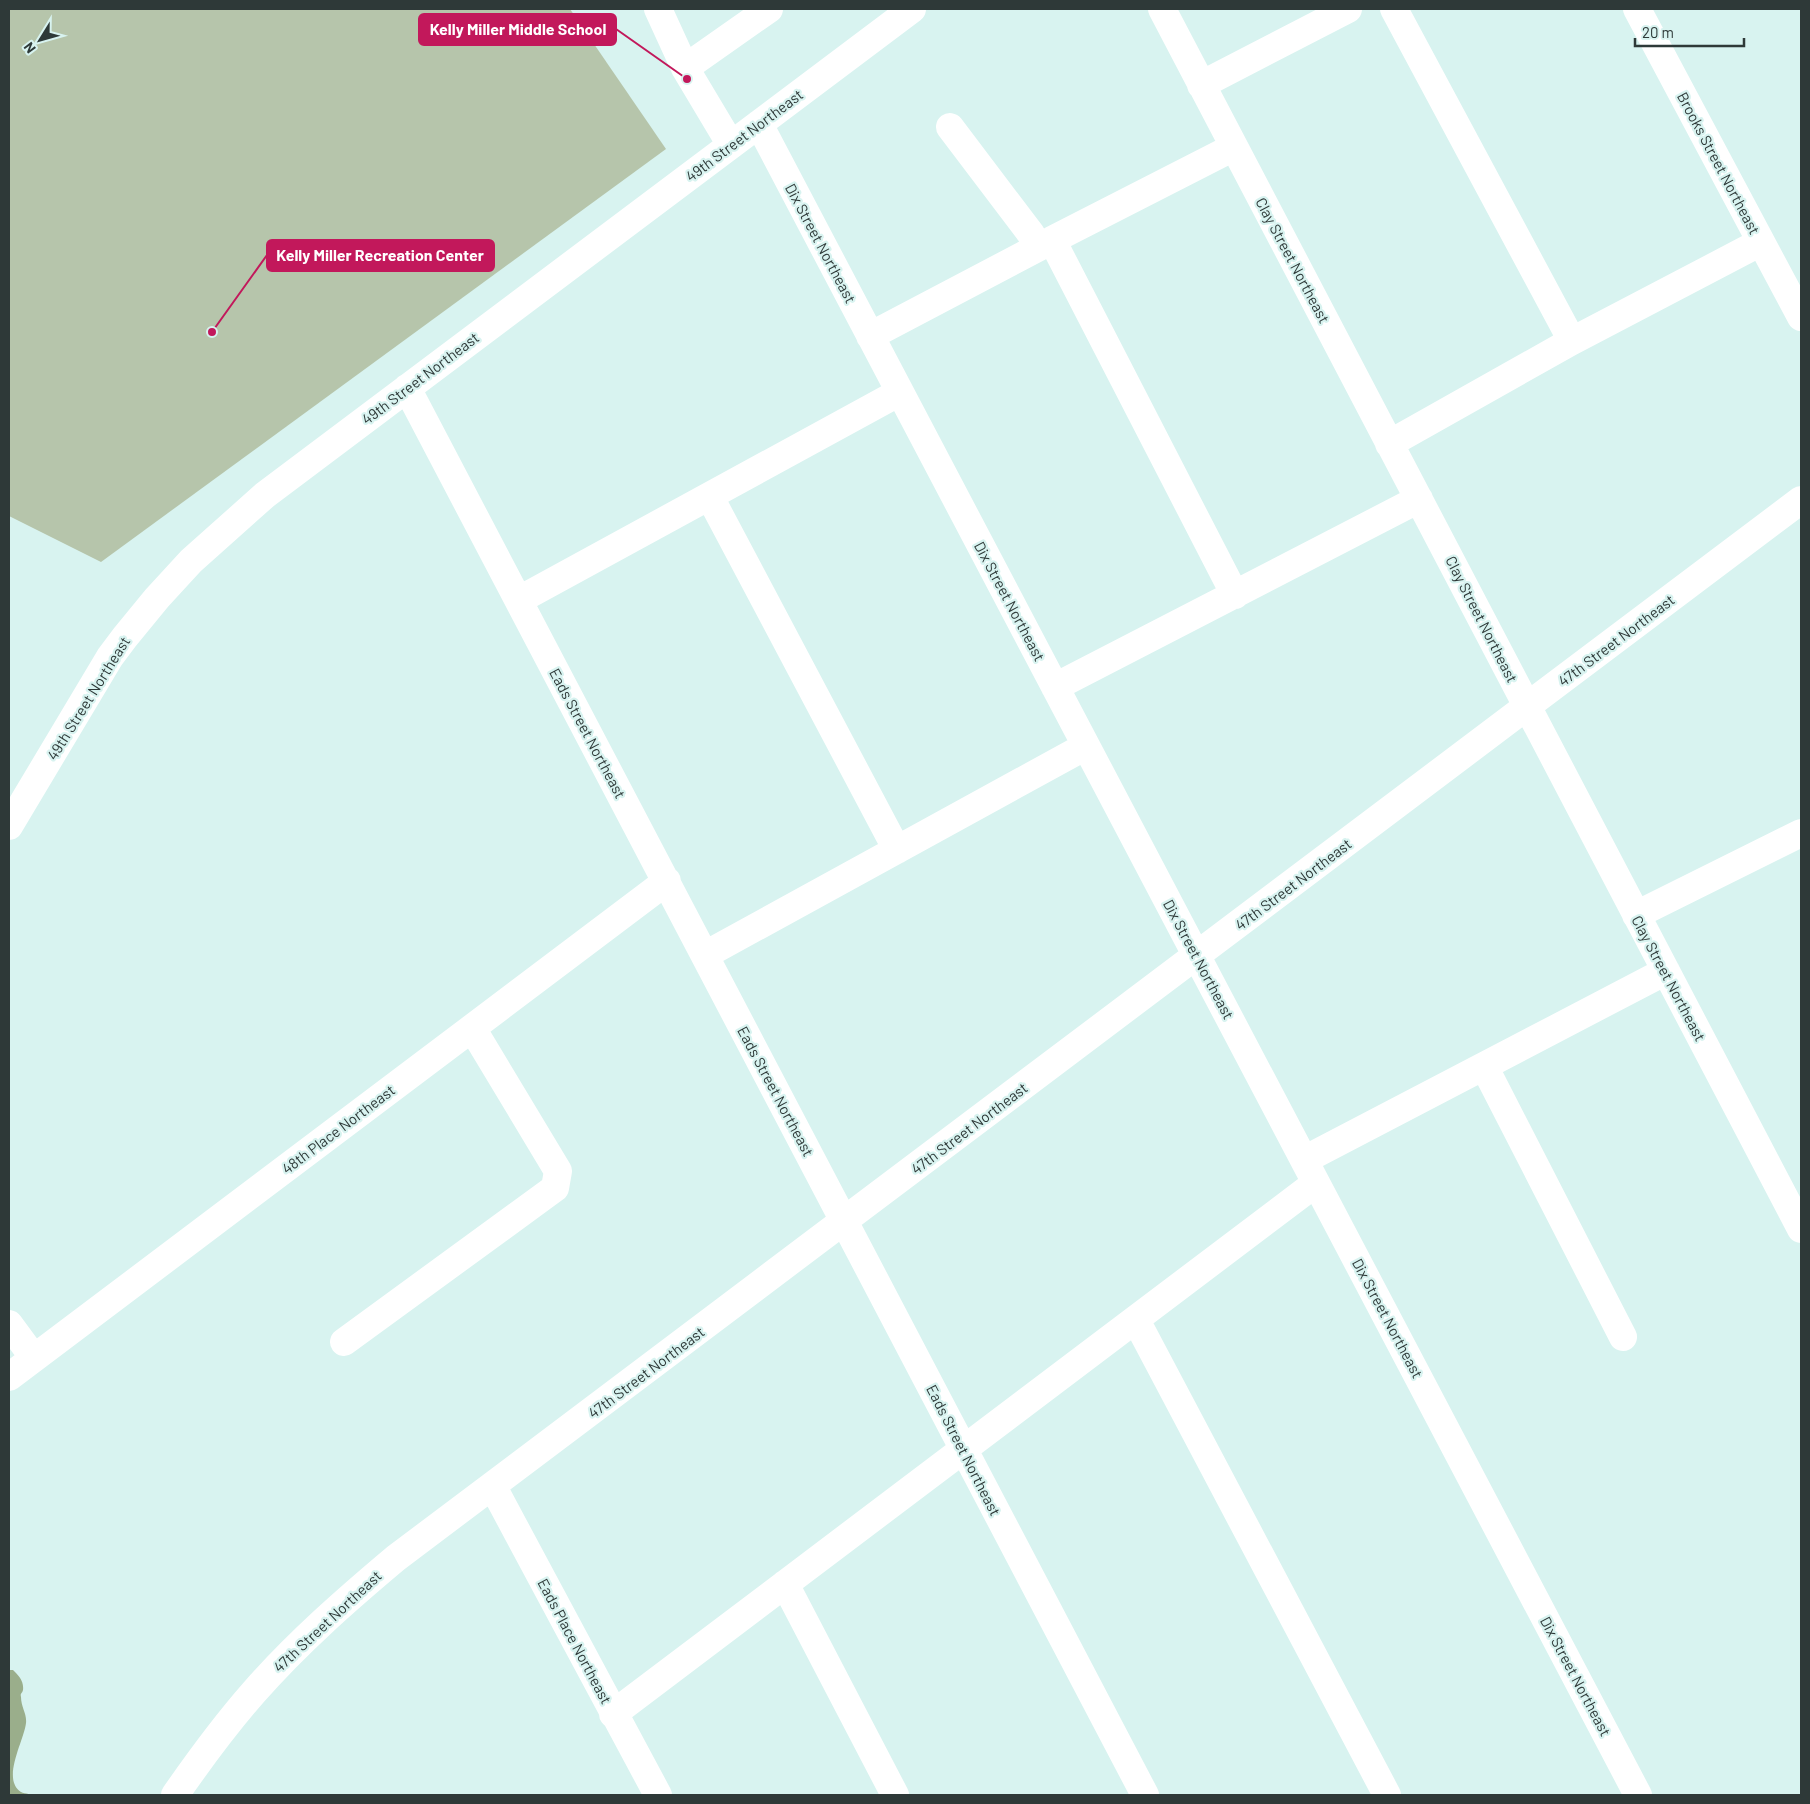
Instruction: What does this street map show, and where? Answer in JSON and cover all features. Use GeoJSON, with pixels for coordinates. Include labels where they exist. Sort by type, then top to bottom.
{"type":"FeatureCollection","features":[{"type":"Feature","properties":{"kind":"street"},"geometry":{"type":"LineString","coordinates":[[658,9],[685,68],[731,145]]}},
{"type":"Feature","properties":{"kind":"street"},"geometry":{"type":"LineString","coordinates":[[685,68],[769,9]]}},
{"type":"Feature","properties":{"kind":"street","name":"49th Street Northeast"},"geometry":{"type":"LineString","coordinates":[[9,826],[110,657],[157,598],[197,556],[246,511],[912,9]]}},
{"type":"Feature","properties":{"kind":"street","name":"Clay Street Northeast"},"geometry":{"type":"LineString","coordinates":[[1162,9],[1801,1229]]}},
{"type":"Feature","properties":{"kind":"street"},"geometry":{"type":"LineString","coordinates":[[1201,85],[1348,9]]}},
{"type":"Feature","properties":{"kind":"street"},"geometry":{"type":"LineString","coordinates":[[1394,9],[1572,341]]}},
{"type":"Feature","properties":{"kind":"street","name":"Brooks Street Northeast"},"geometry":{"type":"LineString","coordinates":[[1637,9],[1801,316]]}},
{"type":"Feature","properties":{"kind":"street","name":"Dix Street Northeast"},"geometry":{"type":"LineString","coordinates":[[759,124],[1638,1795]]}},
{"type":"Feature","properties":{"kind":"street"},"geometry":{"type":"LineString","coordinates":[[950,127],[1031,234],[1046,244],[1235,595]]}},
{"type":"Feature","properties":{"kind":"street"},"geometry":{"type":"LineString","coordinates":[[870,336],[1234,147]]}},
{"type":"Feature","properties":{"kind":"street"},"geometry":{"type":"LineString","coordinates":[[1389,444],[1572,341],[1761,242]]}},
{"type":"Feature","properties":{"kind":"street","name":"Eads Street Northeast"},"geometry":{"type":"LineString","coordinates":[[407,388],[1145,1795]]}},
{"type":"Feature","properties":{"kind":"street"},"geometry":{"type":"LineString","coordinates":[[519,600],[900,392]]}},
{"type":"Feature","properties":{"kind":"street"},"geometry":{"type":"LineString","coordinates":[[710,497],[897,850]]}},
{"type":"Feature","properties":{"kind":"street"},"geometry":{"type":"LineString","coordinates":[[1056,687],[1419,498]]}},
{"type":"Feature","properties":{"kind":"street","name":"47th Street Northeast"},"geometry":{"type":"LineString","coordinates":[[175,1795],[229,1722],[254,1692],[300,1643],[396,1558],[845,1222],[1801,500]]}},
{"type":"Feature","properties":{"kind":"street"},"geometry":{"type":"LineString","coordinates":[[705,955],[1086,746]]}},
{"type":"Feature","properties":{"kind":"street"},"geometry":{"type":"LineString","coordinates":[[1636,915],[1801,833]]}},
{"type":"Feature","properties":{"kind":"street","name":"48th Place Northeast"},"geometry":{"type":"LineString","coordinates":[[9,1377],[667,881]]}},
{"type":"Feature","properties":{"kind":"street"},"geometry":{"type":"LineString","coordinates":[[613,1714],[1136,1320],[1310,1171],[1484,1066],[1666,971]]}},
{"type":"Feature","properties":{"kind":"street"},"geometry":{"type":"LineString","coordinates":[[344,1342],[555,1188],[558,1171],[472,1028]]}},
{"type":"Feature","properties":{"kind":"street"},"geometry":{"type":"LineString","coordinates":[[1484,1066],[1623,1337]]}},
{"type":"Feature","properties":{"kind":"street"},"geometry":{"type":"LineString","coordinates":[[1136,1320],[1387,1795]]}},
{"type":"Feature","properties":{"kind":"street"},"geometry":{"type":"LineString","coordinates":[[9,1324],[34,1358]]}},
{"type":"Feature","properties":{"kind":"street","name":"Eads Place Northeast"},"geometry":{"type":"LineString","coordinates":[[493,1487],[658,1795]]}},
{"type":"Feature","properties":{"kind":"street"},"geometry":{"type":"LineString","coordinates":[[785,1584],[895,1795]]}},
{"type":"Feature","properties":{"kind":"green space"},"geometry":{"type":"Polygon","coordinates":[[[9,9],[570,9],[666,149],[101,562],[9,516],[9,9]]]}},
{"type":"Feature","properties":{"kind":"green space"},"geometry":{"type":"Polygon","coordinates":[[[9,1670],[13,1670],[22,1681],[21,1701],[26,1720],[15,1759],[13,1778],[15,1786],[21,1792],[36,1795],[9,1795],[9,1670]]]}},
{"type":"Feature","properties":{"kind":"place","name":"Kelly Miller Middle School"},"geometry":{"type":"Point","coordinates":[687,79]}},
{"type":"Feature","properties":{"kind":"place","name":"Kelly Miller Recreation Center"},"geometry":{"type":"Point","coordinates":[212,332]}}]}
